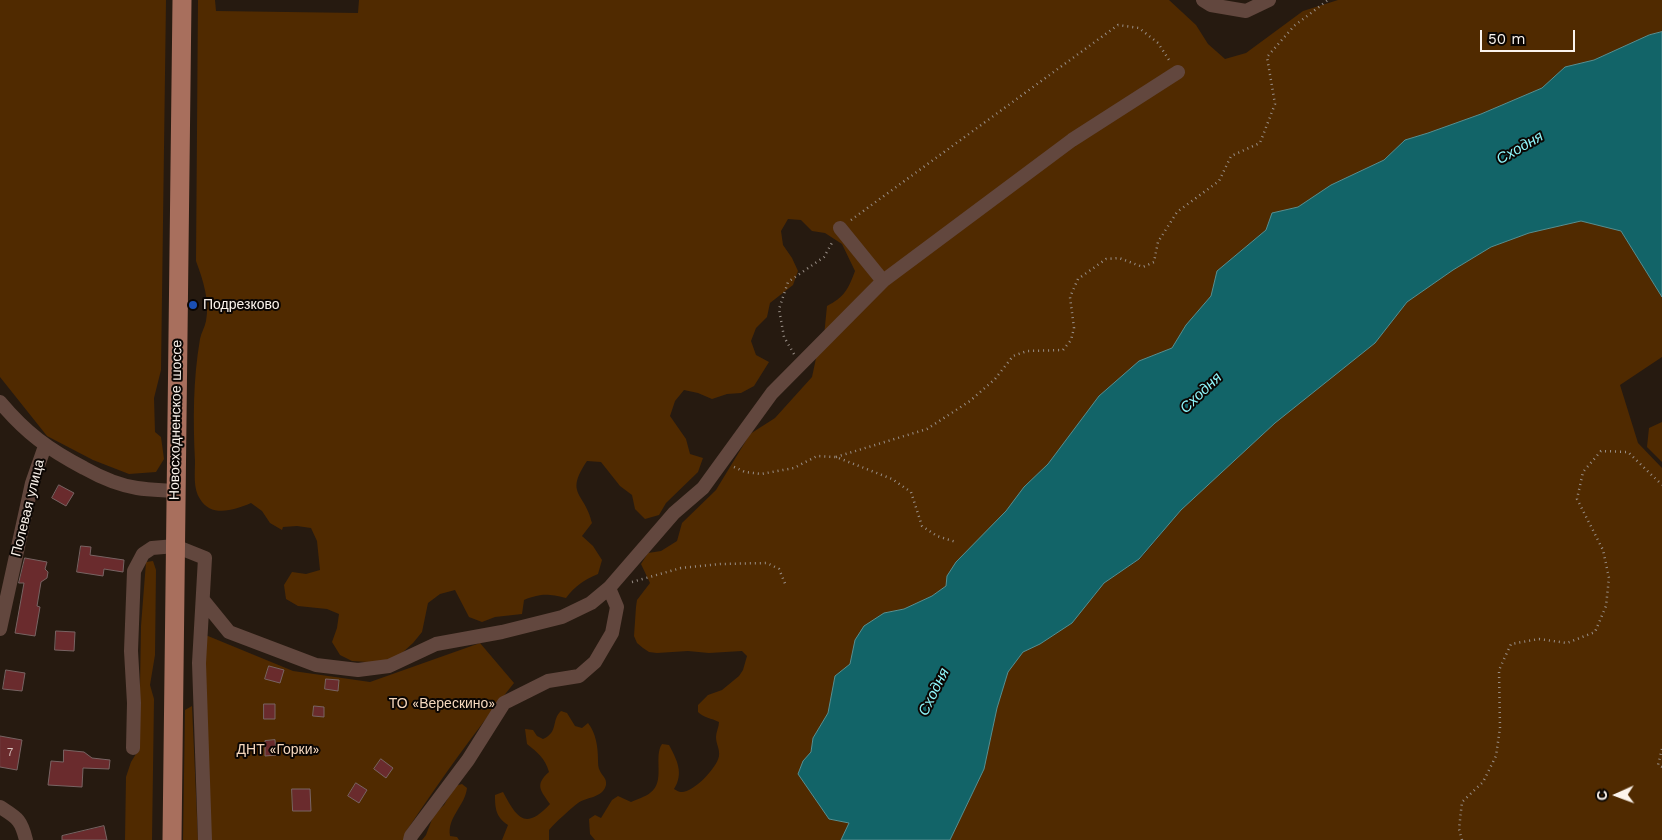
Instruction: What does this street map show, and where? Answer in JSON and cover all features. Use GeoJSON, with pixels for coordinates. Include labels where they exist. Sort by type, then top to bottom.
{"type":"FeatureCollection","features":[{"type":"Feature","properties":{"kind":"main road","name":"Новосходненское шоссе"},"geometry":{"type":"LineString","coordinates":[[172,840],[182,0]]}},
{"type":"Feature","properties":{"kind":"street"},"geometry":{"type":"LineString","coordinates":[[1203,0],[1211,5],[1246,11],[1269,0]]}},
{"type":"Feature","properties":{"kind":"street"},"geometry":{"type":"LineString","coordinates":[[203,600],[228,632],[316,665],[358,670],[389,666],[436,644],[502,632],[562,617],[591,603],[609,588],[674,513],[703,488],[772,393],[882,281],[1072,140],[1178,72]]}},
{"type":"Feature","properties":{"kind":"street"},"geometry":{"type":"LineString","coordinates":[[840,228],[882,281]]}},
{"type":"Feature","properties":{"kind":"street"},"geometry":{"type":"LineString","coordinates":[[0,402],[24,428],[45,446],[112,482],[136,488],[175,491]]}},
{"type":"Feature","properties":{"kind":"street","name":"Полевая улица"},"geometry":{"type":"LineString","coordinates":[[0,629],[32,483],[45,446]]}},
{"type":"Feature","properties":{"kind":"street"},"geometry":{"type":"LineString","coordinates":[[133,748],[134,703],[131,651],[134,571],[143,554],[152,548],[175,546],[205,558],[199,662],[205,840]]}},
{"type":"Feature","properties":{"kind":"street"},"geometry":{"type":"LineString","coordinates":[[410,840],[411,836],[468,760],[504,703],[548,681],[579,676],[595,662],[612,633],[617,607],[609,588]]}},
{"type":"Feature","properties":{"kind":"street"},"geometry":{"type":"LineString","coordinates":[[0,807],[18,819],[26,840]]}},
{"type":"Feature","properties":{"kind":"path"},"geometry":{"type":"LineString","coordinates":[[836,457],[927,430],[970,401],[995,379],[1013,356],[1028,352],[1063,350],[1071,340],[1074,328],[1070,297],[1078,279],[1106,259],[1119,258],[1143,267],[1154,262],[1158,242],[1177,212],[1219,181],[1231,156],[1260,143],[1274,104],[1266,57],[1294,26],[1328,0]]}},
{"type":"Feature","properties":{"kind":"path"},"geometry":{"type":"LineString","coordinates":[[800,364],[784,337],[779,309],[788,282],[824,258],[840,228],[1118,25],[1139,28],[1158,43],[1178,72]]}},
{"type":"Feature","properties":{"kind":"path"},"geometry":{"type":"LineString","coordinates":[[1462,840],[1459,829],[1462,802],[1483,782],[1496,756],[1500,728],[1499,670],[1511,644],[1539,639],[1567,643],[1595,632],[1606,606],[1609,578],[1603,550],[1577,499],[1583,472],[1601,451],[1628,452],[1662,485]]}},
{"type":"Feature","properties":{"kind":"path"},"geometry":{"type":"LineString","coordinates":[[722,461],[745,472],[761,474],[794,468],[817,456],[836,457],[892,479],[911,492],[922,526],[937,536],[956,542]]}},
{"type":"Feature","properties":{"kind":"path"},"geometry":{"type":"LineString","coordinates":[[609,588],[681,568],[720,564],[767,563],[779,569],[786,586]]}},
{"type":"Feature","properties":{"kind":"path"},"geometry":{"type":"LineString","coordinates":[[1662,750],[1658,765],[1662,767]]}},
{"type":"Feature","properties":{"kind":"green space"},"geometry":{"type":"Polygon","coordinates":[[[0,0],[166,0],[161,370],[154,398],[155,432],[161,437],[164,459],[156,472],[129,474],[93,460],[47,436],[0,377],[0,0]]]}},
{"type":"Feature","properties":{"kind":"green space"},"geometry":{"type":"Polygon","coordinates":[[[198,0],[215,0],[216,11],[358,13],[359,0],[1169,0],[1196,25],[1208,44],[1225,59],[1246,53],[1303,11],[1338,0],[1662,0],[1662,32],[1649,35],[1594,60],[1565,67],[1542,88],[1481,114],[1405,140],[1384,160],[1331,185],[1298,207],[1272,213],[1266,230],[1217,271],[1211,296],[1186,325],[1172,348],[1139,361],[1099,396],[1048,464],[1024,487],[1006,511],[947,576],[946,586],[932,596],[904,609],[884,613],[855,640],[850,664],[835,676],[828,713],[813,738],[811,752],[803,761],[798,774],[829,819],[849,823],[841,840],[595,840],[590,834],[589,819],[595,815],[601,818],[612,800],[618,796],[631,802],[648,794],[655,788],[662,744],[669,745],[677,761],[679,777],[674,789],[679,792],[686,791],[698,784],[714,767],[717,761],[719,753],[716,737],[719,722],[700,714],[698,712],[698,705],[708,695],[722,690],[739,676],[747,656],[742,651],[657,653],[649,652],[637,643],[634,636],[637,600],[650,583],[641,564],[648,553],[661,551],[677,541],[682,523],[716,490],[750,434],[775,418],[812,377],[818,349],[824,336],[827,306],[845,292],[855,271],[842,244],[825,233],[812,231],[801,220],[788,219],[781,231],[783,245],[798,271],[793,285],[770,303],[767,317],[756,328],[751,341],[756,355],[769,362],[754,386],[741,393],[727,394],[712,399],[684,390],[675,401],[670,416],[686,439],[690,454],[703,458],[698,472],[666,503],[659,515],[645,519],[635,509],[632,495],[620,486],[601,462],[587,461],[580,472],[577,487],[592,523],[582,536],[593,546],[602,560],[598,574],[580,584],[566,598],[550,595],[536,596],[524,600],[522,614],[495,617],[482,622],[469,617],[455,590],[440,594],[428,603],[422,632],[402,653],[384,663],[352,661],[340,655],[332,642],[339,614],[327,609],[298,606],[286,599],[284,585],[292,572],[306,574],[320,570],[317,541],[311,528],[297,526],[283,527],[282,530],[270,523],[262,511],[251,503],[231,510],[210,509],[200,499],[196,491],[194,400],[200,339],[207,313],[203,283],[196,261],[198,0]]]}},
{"type":"Feature","properties":{"kind":"green space"},"geometry":{"type":"Polygon","coordinates":[[[1581,221],[1621,231],[1662,297],[1662,357],[1620,385],[1638,443],[1662,468],[1662,840],[950,840],[984,769],[997,708],[1008,672],[1023,652],[1040,644],[1072,623],[1104,583],[1140,559],[1181,510],[1275,423],[1375,343],[1407,302],[1453,270],[1491,247],[1529,233],[1581,221]]]}},
{"type":"Feature","properties":{"kind":"green space"},"geometry":{"type":"Polygon","coordinates":[[[1662,422],[1662,462],[1647,447],[1649,428],[1662,422]]]}},
{"type":"Feature","properties":{"kind":"green space"},"geometry":{"type":"Polygon","coordinates":[[[153,561],[156,570],[155,655],[150,685],[154,699],[152,840],[125,840],[126,777],[131,762],[139,749],[141,626],[146,562],[153,561]]]}},
{"type":"Feature","properties":{"kind":"green space","name":"ДНТ «Горки»"},"geometry":{"type":"Polygon","coordinates":[[[208,636],[293,671],[370,682],[480,643],[514,683],[446,773],[407,830],[403,840],[200,840],[194,637],[208,636]]]}},
{"type":"Feature","properties":{"kind":"green space"},"geometry":{"type":"Polygon","coordinates":[[[192,706],[198,840],[183,840],[185,710],[192,706]]]}},
{"type":"Feature","properties":{"kind":"green space"},"geometry":{"type":"Polygon","coordinates":[[[561,711],[567,713],[575,726],[582,728],[588,723],[591,727],[598,750],[599,768],[606,781],[606,785],[598,795],[581,801],[563,816],[549,830],[549,840],[502,840],[508,825],[497,812],[495,795],[503,792],[517,814],[522,818],[528,819],[534,817],[550,804],[540,788],[540,784],[549,772],[543,759],[527,744],[525,729],[533,730],[537,736],[543,739],[551,733],[556,718],[561,711]]]}},
{"type":"Feature","properties":{"kind":"green space"},"geometry":{"type":"Polygon","coordinates":[[[462,784],[467,788],[466,794],[451,823],[450,829],[450,836],[457,837],[459,840],[422,840],[426,835],[434,814],[444,805],[455,786],[462,784]]]}},
{"type":"Feature","properties":{"kind":"water","name":"Сходня"},"geometry":{"type":"Polygon","coordinates":[[[1662,32],[1662,297],[1621,231],[1581,221],[1529,233],[1491,247],[1453,270],[1407,302],[1375,343],[1275,423],[1181,510],[1139,559],[1104,583],[1072,623],[1040,644],[1023,652],[1008,672],[997,708],[984,769],[950,840],[841,840],[849,823],[829,819],[798,774],[803,761],[811,752],[813,738],[828,713],[835,676],[850,664],[855,640],[864,626],[884,613],[904,609],[932,596],[946,586],[947,576],[956,562],[1006,511],[1024,487],[1048,464],[1099,396],[1139,361],[1172,348],[1186,325],[1211,296],[1217,271],[1266,230],[1272,213],[1298,207],[1331,185],[1384,160],[1405,140],[1481,114],[1542,88],[1565,67],[1594,60],[1649,35],[1662,32]]]}},
{"type":"Feature","properties":{"kind":"building"},"geometry":{"type":"Polygon","coordinates":[[[59,485],[74,493],[66,506],[52,498],[59,485]]]}},
{"type":"Feature","properties":{"kind":"building"},"geometry":{"type":"Polygon","coordinates":[[[81,546],[91,547],[90,555],[124,560],[123,572],[104,569],[103,576],[77,572],[81,546]]]}},
{"type":"Feature","properties":{"kind":"building"},"geometry":{"type":"Polygon","coordinates":[[[25,558],[47,562],[45,569],[48,572],[47,578],[41,582],[37,606],[40,607],[35,636],[15,633],[24,583],[19,583],[25,558]]]}},
{"type":"Feature","properties":{"kind":"building"},"geometry":{"type":"Polygon","coordinates":[[[56,631],[75,632],[74,651],[55,650],[56,631]]]}},
{"type":"Feature","properties":{"kind":"building"},"geometry":{"type":"Polygon","coordinates":[[[269,666],[284,670],[280,683],[265,679],[269,666]]]}},
{"type":"Feature","properties":{"kind":"building"},"geometry":{"type":"Polygon","coordinates":[[[6,670],[25,673],[22,691],[3,689],[6,670]]]}},
{"type":"Feature","properties":{"kind":"building"},"geometry":{"type":"Polygon","coordinates":[[[326,679],[339,680],[338,691],[325,689],[326,679]]]}},
{"type":"Feature","properties":{"kind":"building"},"geometry":{"type":"Polygon","coordinates":[[[264,704],[275,704],[275,719],[264,719],[264,704]]]}},
{"type":"Feature","properties":{"kind":"building"},"geometry":{"type":"Polygon","coordinates":[[[314,706],[324,707],[324,717],[313,716],[314,706]]]}},
{"type":"Feature","properties":{"kind":"building"},"geometry":{"type":"Polygon","coordinates":[[[0,736],[22,740],[17,770],[0,767],[0,736]]]}},
{"type":"Feature","properties":{"kind":"building"},"geometry":{"type":"Polygon","coordinates":[[[275,740],[276,755],[265,756],[265,741],[275,740]]]}},
{"type":"Feature","properties":{"kind":"building"},"geometry":{"type":"Polygon","coordinates":[[[64,750],[84,752],[92,758],[110,760],[109,769],[83,768],[82,787],[48,785],[51,761],[63,762],[64,750]]]}},
{"type":"Feature","properties":{"kind":"building"},"geometry":{"type":"Polygon","coordinates":[[[381,759],[393,768],[386,778],[374,769],[381,759]]]}},
{"type":"Feature","properties":{"kind":"building"},"geometry":{"type":"Polygon","coordinates":[[[356,783],[367,790],[359,803],[348,796],[356,783]]]}},
{"type":"Feature","properties":{"kind":"building"},"geometry":{"type":"Polygon","coordinates":[[[292,789],[310,789],[311,811],[293,811],[292,789]]]}},
{"type":"Feature","properties":{"kind":"building"},"geometry":{"type":"Polygon","coordinates":[[[104,826],[107,840],[62,840],[62,836],[104,826]]]}},
{"type":"Feature","properties":{"kind":"place","name":"Подрезково"},"geometry":{"type":"Point","coordinates":[193,305]}},
{"type":"Feature","properties":{"kind":"park label","name":"ТО «Верескино»"},"geometry":{"type":"Point","coordinates":[442,704]}}]}
